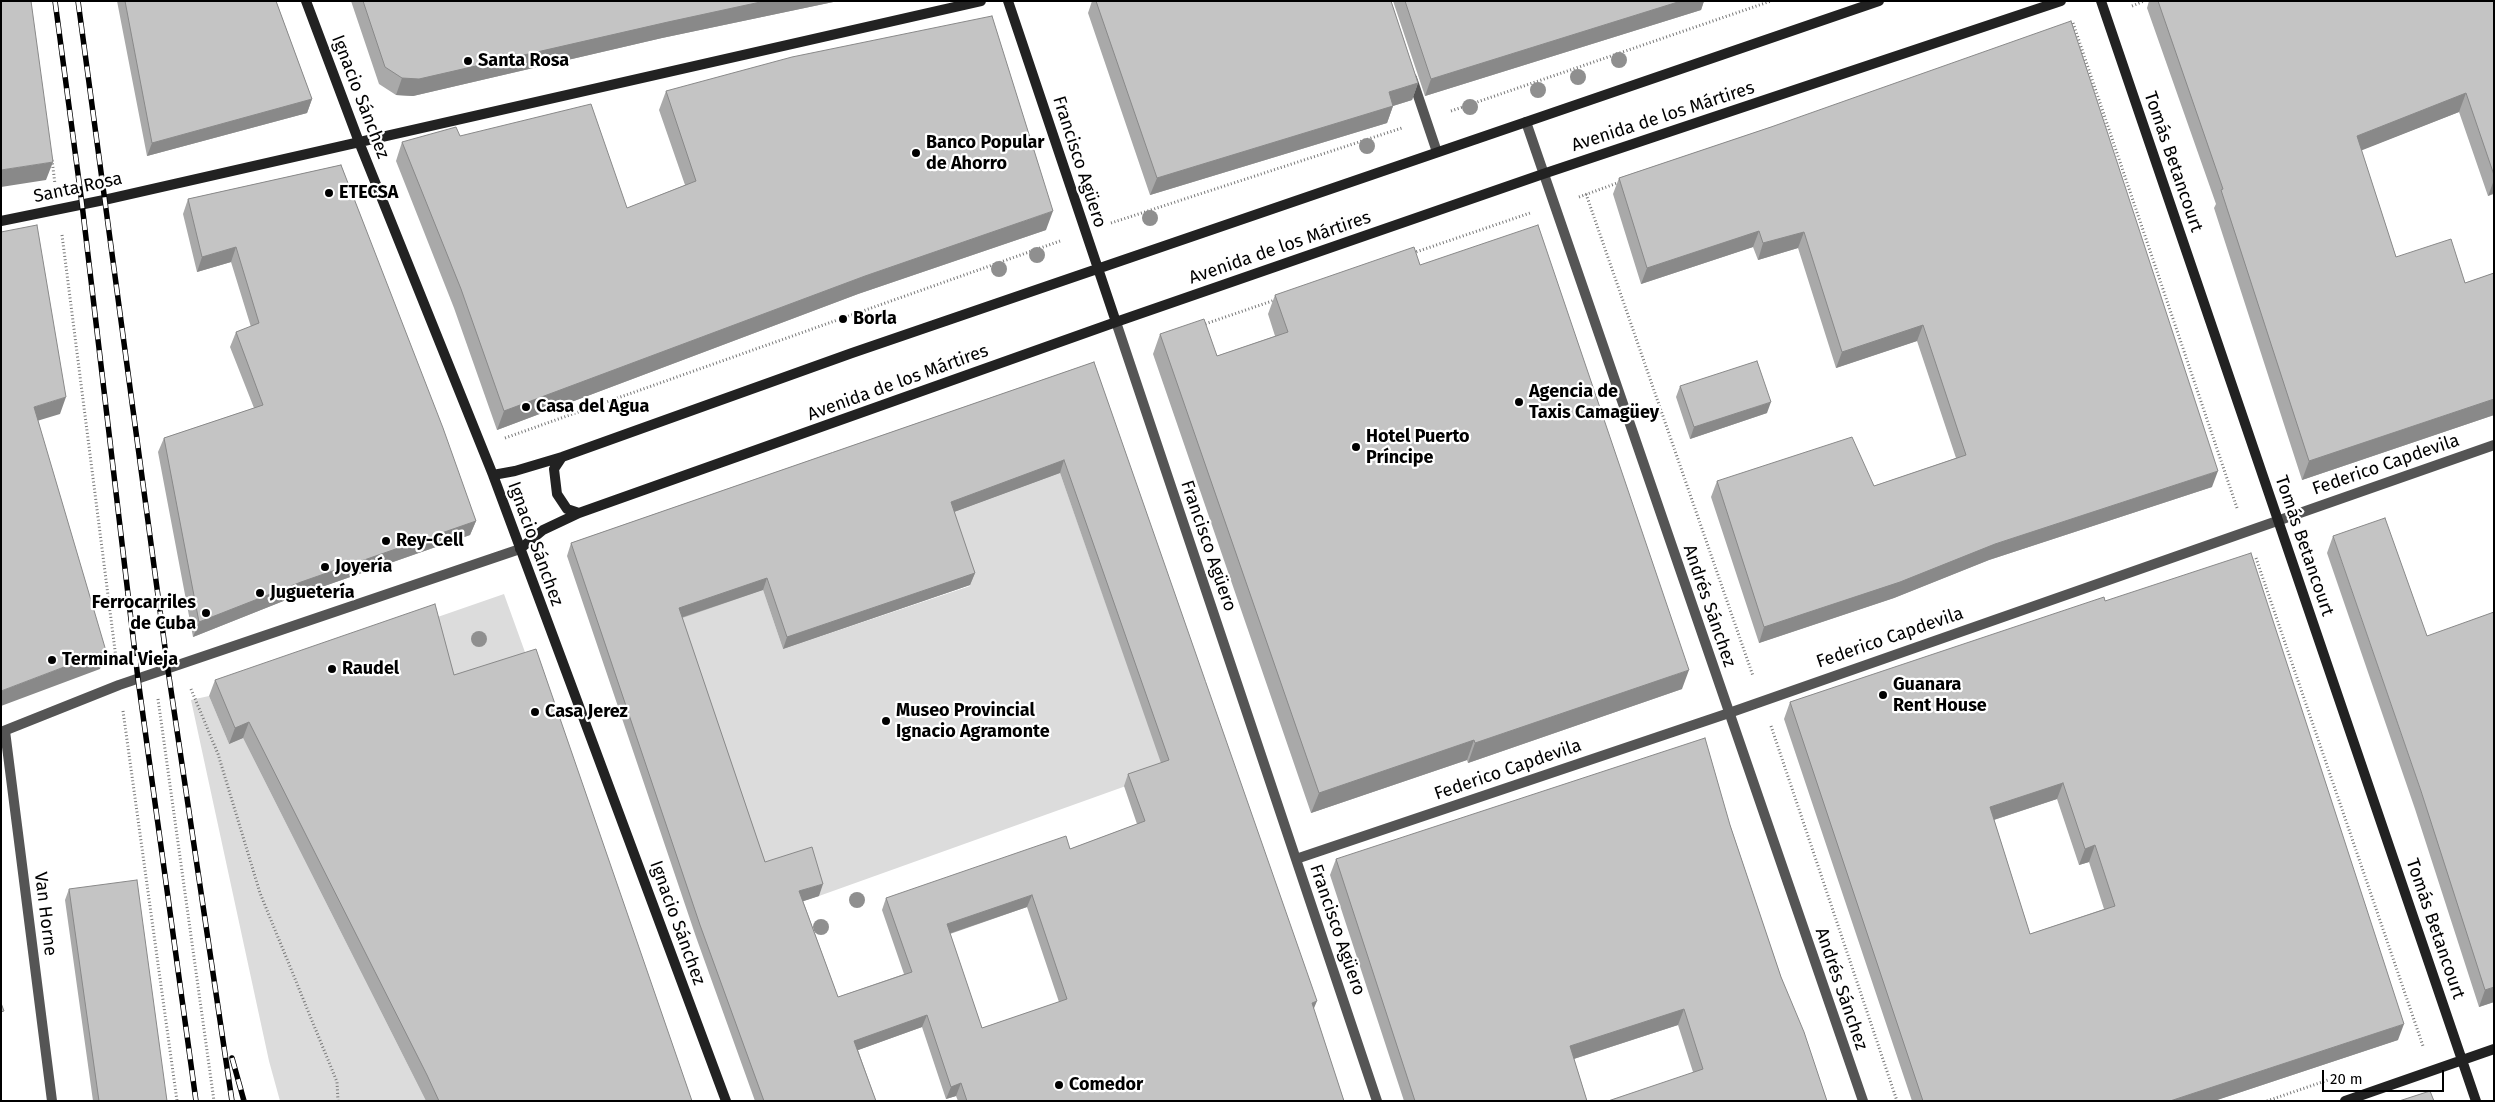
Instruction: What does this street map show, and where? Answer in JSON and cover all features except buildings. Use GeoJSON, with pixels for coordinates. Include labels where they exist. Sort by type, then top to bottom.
{"type":"FeatureCollection","features":[{"type":"Feature","properties":{"kind":"main road","name":"Ignacio Sánchez"},"geometry":{"type":"LineString","coordinates":[[306,1],[359,142],[493,475],[726,1101]]}},
{"type":"Feature","properties":{"kind":"main road","name":"Santa Rosa"},"geometry":{"type":"LineString","coordinates":[[1,221],[981,1]]}},
{"type":"Feature","properties":{"kind":"main road","name":"Francisco Agüero"},"geometry":{"type":"LineString","coordinates":[[1008,1],[1116,322]]}},
{"type":"Feature","properties":{"kind":"main road"},"geometry":{"type":"LineString","coordinates":[[493,475],[515,471],[562,457],[842,357],[1879,1]]}},
{"type":"Feature","properties":{"kind":"main road","name":"Avenida de los Mártires"},"geometry":{"type":"LineString","coordinates":[[520,549],[543,530],[579,514],[1116,322],[1544,174],[2061,1]]}},
{"type":"Feature","properties":{"kind":"main road","name":"Tomás Betancourt"},"geometry":{"type":"LineString","coordinates":[[2101,1],[2476,1101]]}},
{"type":"Feature","properties":{"kind":"main road"},"geometry":{"type":"LineString","coordinates":[[562,457],[554,470],[557,494],[567,509],[579,514]]}},
{"type":"Feature","properties":{"kind":"main road"},"geometry":{"type":"LineString","coordinates":[[2345,1101],[2494,1049]]}},
{"type":"Feature","properties":{"kind":"street"},"geometry":{"type":"LineString","coordinates":[[1408,65],[1437,152]]}},
{"type":"Feature","properties":{"kind":"street","name":"Andrés Sánchez"},"geometry":{"type":"LineString","coordinates":[[1526,122],[1863,1101]]}},
{"type":"Feature","properties":{"kind":"street","name":"Francisco Agüero"},"geometry":{"type":"LineString","coordinates":[[1116,322],[1378,1101]]}},
{"type":"Feature","properties":{"kind":"street","name":"Federico Capdevila"},"geometry":{"type":"LineString","coordinates":[[1296,859],[1729,713],[1761,700],[2494,444]]}},
{"type":"Feature","properties":{"kind":"street"},"geometry":{"type":"LineString","coordinates":[[3,731],[119,685],[181,666],[520,549]]}},
{"type":"Feature","properties":{"kind":"street","name":"Van Horne"},"geometry":{"type":"LineString","coordinates":[[3,731],[52,1101]]}},
{"type":"Feature","properties":{"kind":"path"},"geometry":{"type":"LineString","coordinates":[[481,446],[1085,232],[1426,120],[1771,1]]}},
{"type":"Feature","properties":{"kind":"path"},"geometry":{"type":"LineString","coordinates":[[2064,29],[2144,1]]}},
{"type":"Feature","properties":{"kind":"path"},"geometry":{"type":"LineString","coordinates":[[52,159],[119,685],[177,1101]]}},
{"type":"Feature","properties":{"kind":"path"},"geometry":{"type":"LineString","coordinates":[[1408,255],[1623,181]]}},
{"type":"Feature","properties":{"kind":"path"},"geometry":{"type":"LineString","coordinates":[[1586,194],[1897,1101]]}},
{"type":"Feature","properties":{"kind":"path"},"geometry":{"type":"LineString","coordinates":[[1200,326],[1276,300]]}},
{"type":"Feature","properties":{"kind":"path"},"geometry":{"type":"LineString","coordinates":[[181,666],[218,754],[260,893],[337,1082],[338,1101]]}},
{"type":"Feature","properties":{"kind":"path"},"geometry":{"type":"LineString","coordinates":[[156,674],[214,1101]]}},
{"type":"Feature","properties":{"kind":"shaded area"},"geometry":{"type":"Polygon","coordinates":[[[1060,473],[1165,772],[819,896],[760,875],[674,620],[763,590],[783,649],[970,586],[946,515],[1060,473]]]}},
{"type":"Feature","properties":{"kind":"shaded area"},"geometry":{"type":"Polygon","coordinates":[[[504,594],[530,666],[448,692],[429,620],[504,594]]]}},
{"type":"Feature","properties":{"kind":"shaded area"},"geometry":{"type":"Polygon","coordinates":[[[209,696],[229,744],[243,738],[426,1101],[280,1101],[269,1061],[191,700],[209,696]]]}},
{"type":"Feature","properties":{"kind":"railway"},"geometry":{"type":"LineString","coordinates":[[55,1],[82,204],[138,679],[196,1101]]}},
{"type":"Feature","properties":{"kind":"railway"},"geometry":{"type":"LineString","coordinates":[[78,1],[168,670],[232,1101]]}},
{"type":"Feature","properties":{"kind":"railway"},"geometry":{"type":"LineString","coordinates":[[232,1058],[244,1101]]}},
{"type":"Feature","properties":{"kind":"place","name":"Santa Rosa"},"geometry":{"type":"Point","coordinates":[468,61]}},
{"type":"Feature","properties":{"kind":"place","name":"Banco Popular de Ahorro"},"geometry":{"type":"Point","coordinates":[916,153]}},
{"type":"Feature","properties":{"kind":"place","name":"ETECSA"},"geometry":{"type":"Point","coordinates":[329,193]}},
{"type":"Feature","properties":{"kind":"place","name":"Borla"},"geometry":{"type":"Point","coordinates":[843,319]}},
{"type":"Feature","properties":{"kind":"place","name":"Agencia de Taxis Camagüey"},"geometry":{"type":"Point","coordinates":[1519,402]}},
{"type":"Feature","properties":{"kind":"place","name":"Casa del Agua"},"geometry":{"type":"Point","coordinates":[526,407]}},
{"type":"Feature","properties":{"kind":"place","name":"Hotel Puerto Príncipe"},"geometry":{"type":"Point","coordinates":[1356,447]}},
{"type":"Feature","properties":{"kind":"place","name":"Rey-Cell"},"geometry":{"type":"Point","coordinates":[386,541]}},
{"type":"Feature","properties":{"kind":"place","name":"Joyería"},"geometry":{"type":"Point","coordinates":[325,567]}},
{"type":"Feature","properties":{"kind":"place","name":"Juguetería"},"geometry":{"type":"Point","coordinates":[260,593]}},
{"type":"Feature","properties":{"kind":"place","name":"Ferrocarriles de Cuba"},"geometry":{"type":"Point","coordinates":[206,613]}},
{"type":"Feature","properties":{"kind":"place","name":"Terminal Vieja"},"geometry":{"type":"Point","coordinates":[52,660]}},
{"type":"Feature","properties":{"kind":"place","name":"Raudel"},"geometry":{"type":"Point","coordinates":[332,669]}},
{"type":"Feature","properties":{"kind":"place","name":"Guanara Rent House"},"geometry":{"type":"Point","coordinates":[1883,695]}},
{"type":"Feature","properties":{"kind":"place","name":"Casa Jerez"},"geometry":{"type":"Point","coordinates":[535,712]}},
{"type":"Feature","properties":{"kind":"place","name":"Museo Provincial Ignacio Agramonte"},"geometry":{"type":"Point","coordinates":[886,721]}},
{"type":"Feature","properties":{"kind":"place","name":"Comedor"},"geometry":{"type":"Point","coordinates":[1059,1085]}}]}
